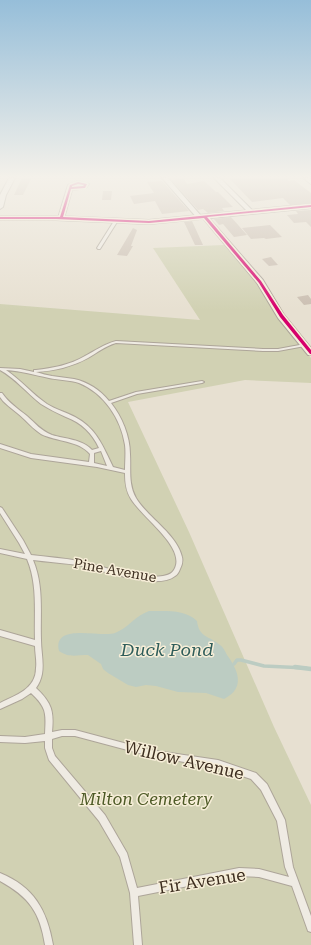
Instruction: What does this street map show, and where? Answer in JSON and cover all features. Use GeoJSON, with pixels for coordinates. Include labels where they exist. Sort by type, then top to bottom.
{"type":"FeatureCollection","features":[{"type":"Feature","properties":{"kind":"street"},"geometry":{"type":"LineString","coordinates":[[207,222],[260,282],[281,316],[311,353]]}},
{"type":"Feature","properties":{"kind":"lane"},"geometry":{"type":"LineString","coordinates":[[99,248],[115,222]]}},
{"type":"Feature","properties":{"kind":"lane"},"geometry":{"type":"LineString","coordinates":[[29,370],[49,370],[68,365],[84,358],[108,344],[116,342],[257,350],[278,350],[305,345]]}},
{"type":"Feature","properties":{"kind":"lane"},"geometry":{"type":"LineString","coordinates":[[1,369],[13,376],[48,407],[80,421],[88,427],[97,437],[111,468]]}},
{"type":"Feature","properties":{"kind":"lane","name":"Pine Avenue"},"geometry":{"type":"LineString","coordinates":[[1,369],[29,370],[49,376],[80,382],[94,390],[108,404],[119,419],[125,436],[128,455],[128,487],[135,502],[172,542],[177,550],[179,560],[177,569],[173,576],[160,579],[147,578],[86,564],[30,558]]}},
{"type":"Feature","properties":{"kind":"lane"},"geometry":{"type":"LineString","coordinates":[[108,404],[136,393],[202,382]]}},
{"type":"Feature","properties":{"kind":"lane"},"geometry":{"type":"LineString","coordinates":[[0,394],[8,404],[39,431],[49,436],[74,443],[91,452],[102,450]]}},
{"type":"Feature","properties":{"kind":"lane"},"geometry":{"type":"LineString","coordinates":[[0,446],[31,456],[91,464],[127,472]]}},
{"type":"Feature","properties":{"kind":"lane"},"geometry":{"type":"LineString","coordinates":[[91,452],[91,464]]}},
{"type":"Feature","properties":{"kind":"lane"},"geometry":{"type":"LineString","coordinates":[[0,509],[22,543],[35,571],[38,591],[38,644],[40,671],[31,688],[19,697],[0,706]]}},
{"type":"Feature","properties":{"kind":"lane"},"geometry":{"type":"LineString","coordinates":[[0,551],[30,558]]}},
{"type":"Feature","properties":{"kind":"lane"},"geometry":{"type":"LineString","coordinates":[[0,633],[38,644]]}},
{"type":"Feature","properties":{"kind":"lane"},"geometry":{"type":"LineString","coordinates":[[31,688],[42,698],[49,710],[50,723],[48,747],[52,758],[94,807],[112,834],[128,868],[134,892],[138,945]]}},
{"type":"Feature","properties":{"kind":"lane","name":"Willow Avenue"},"geometry":{"type":"LineString","coordinates":[[0,739],[25,740],[48,737],[62,733],[75,733],[150,753],[218,764],[253,776],[264,787],[281,820],[286,855],[311,928]]}},
{"type":"Feature","properties":{"kind":"lane","name":"Fir Avenue"},"geometry":{"type":"LineString","coordinates":[[134,892],[238,872],[259,873],[294,882]]}},
{"type":"Feature","properties":{"kind":"lane"},"geometry":{"type":"LineString","coordinates":[[0,877],[30,896],[37,906],[46,927],[49,945]]}},
{"type":"Feature","properties":{"kind":"green space","name":"Milton Cemetery"},"geometry":{"type":"Polygon","coordinates":[[[224,245],[265,293],[277,316],[311,358],[311,383],[245,380],[128,402],[189,532],[274,727],[311,805],[311,945],[0,945],[0,304],[200,320],[153,248],[224,245]]]}},
{"type":"Feature","properties":{"kind":"water","name":"Duck Pond"},"geometry":{"type":"Polygon","coordinates":[[[149,611],[168,611],[187,614],[197,621],[200,631],[222,647],[237,673],[238,684],[231,695],[224,699],[206,693],[178,692],[156,686],[146,685],[136,687],[128,685],[108,673],[103,669],[101,664],[88,655],[76,656],[59,651],[59,642],[63,637],[70,634],[79,633],[115,633],[149,611]]]}},
{"type":"Feature","properties":{"kind":"building"},"geometry":{"type":"Polygon","coordinates":[[[184,222],[193,222],[203,245],[195,245],[184,222]]]}},
{"type":"Feature","properties":{"kind":"building"},"geometry":{"type":"Polygon","coordinates":[[[217,222],[236,222],[247,235],[234,237],[223,224],[219,225],[217,222]]]}},
{"type":"Feature","properties":{"kind":"building"},"geometry":{"type":"Polygon","coordinates":[[[306,222],[311,222],[311,227],[306,222]]]}},
{"type":"Feature","properties":{"kind":"building"},"geometry":{"type":"Polygon","coordinates":[[[270,225],[282,237],[251,239],[242,228],[270,225]]]}},
{"type":"Feature","properties":{"kind":"building"},"geometry":{"type":"Polygon","coordinates":[[[133,228],[137,230],[131,246],[133,246],[127,256],[117,255],[133,228]]]}},
{"type":"Feature","properties":{"kind":"building"},"geometry":{"type":"Polygon","coordinates":[[[271,257],[278,265],[269,266],[262,259],[271,257]]]}},
{"type":"Feature","properties":{"kind":"building"},"geometry":{"type":"Polygon","coordinates":[[[308,295],[311,299],[311,304],[304,305],[297,297],[308,295]]]}},
{"type":"Feature","properties":{"kind":"waterway"},"geometry":{"type":"LineString","coordinates":[[234,664],[237,660],[241,660],[264,666],[301,668]]}},
{"type":"Feature","properties":{"kind":"waterway"},"geometry":{"type":"LineString","coordinates":[[295,667],[301,668]]}},
{"type":"Feature","properties":{"kind":"waterway"},"geometry":{"type":"LineString","coordinates":[[301,668],[306,668]]}},
{"type":"Feature","properties":{"kind":"waterway"},"geometry":{"type":"LineString","coordinates":[[301,668],[311,669]]}},
{"type":"Feature","properties":{"kind":"cycle path"},"geometry":{"type":"LineString","coordinates":[[209,222],[260,282],[281,316],[311,353]]}}]}
